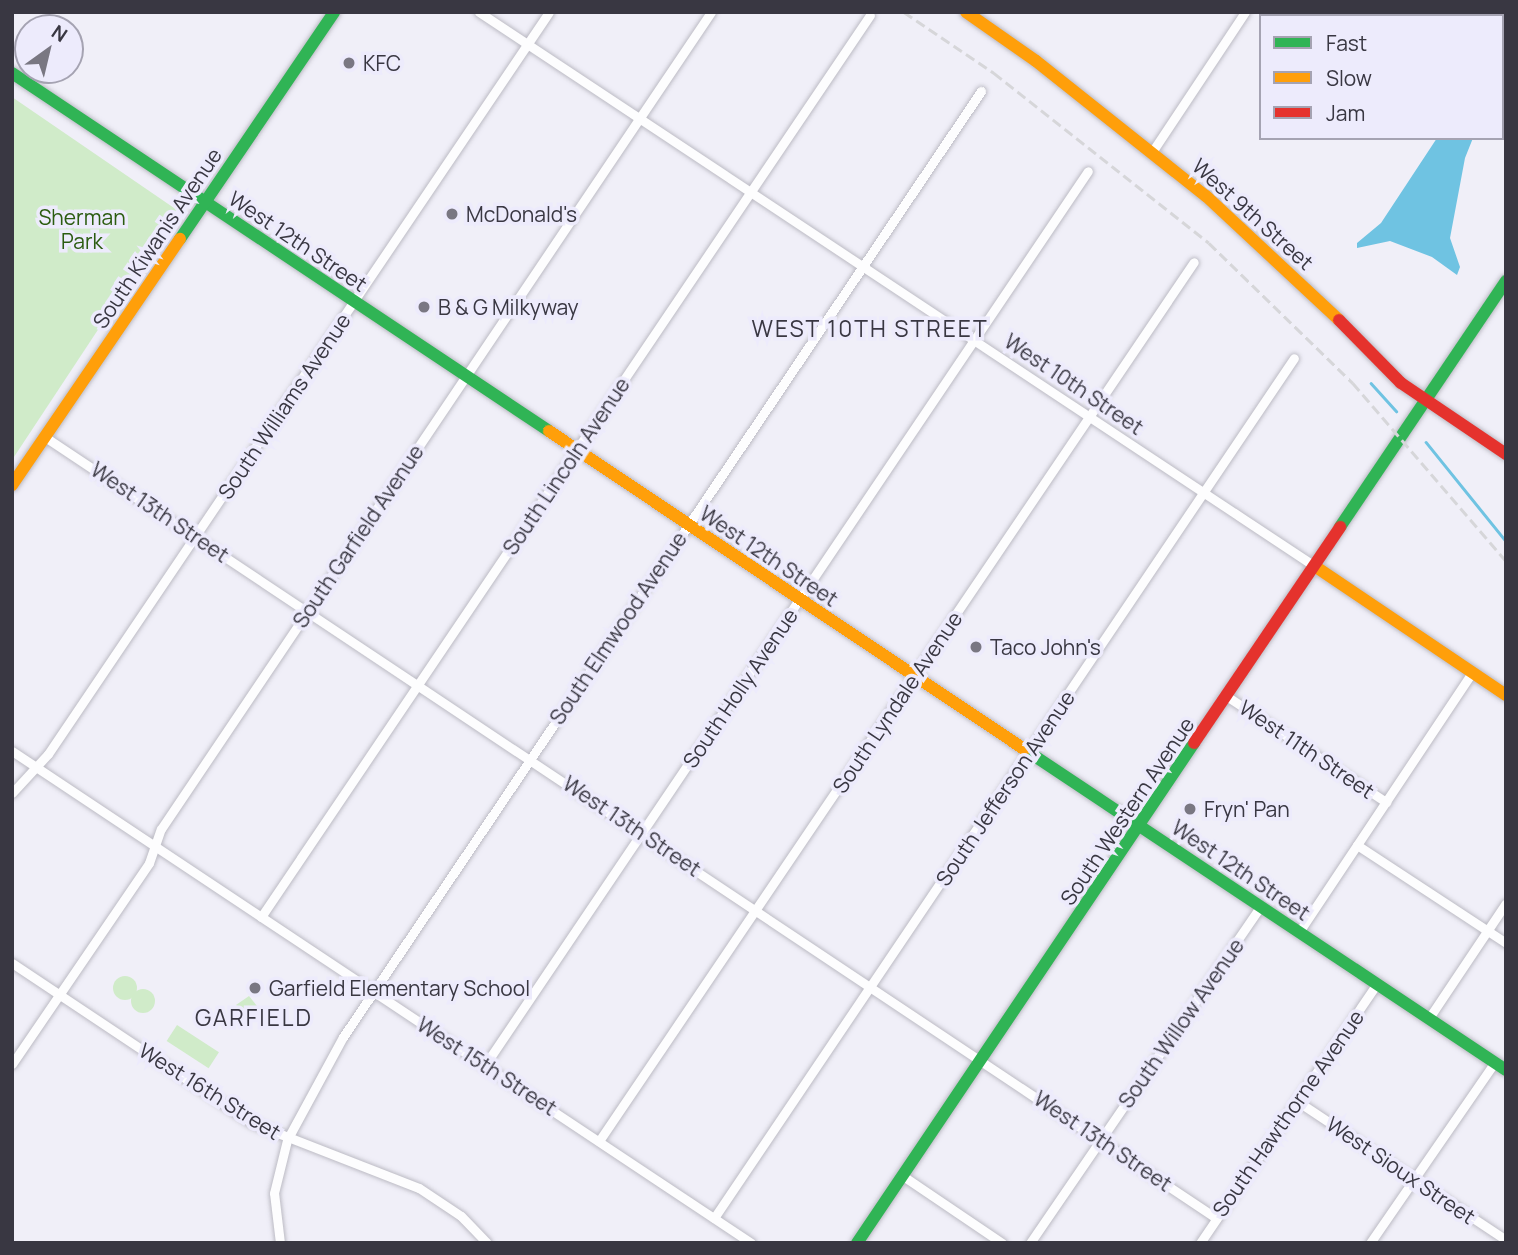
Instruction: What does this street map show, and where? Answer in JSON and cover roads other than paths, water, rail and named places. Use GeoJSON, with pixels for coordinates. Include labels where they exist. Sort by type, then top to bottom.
{"type":"FeatureCollection","features":[{"type":"Feature","properties":{"kind":"main road","name":"South Kiwanis Avenue"},"geometry":{"type":"LineString","coordinates":[[12,485],[334,12]]}},
{"type":"Feature","properties":{"kind":"main road","name":"West 9th Street"},"geometry":{"type":"LineString","coordinates":[[966,12],[1152,152],[1255,239],[1401,383],[1506,454]]}},
{"type":"Feature","properties":{"kind":"main road","name":"West 12th Street"},"geometry":{"type":"LineString","coordinates":[[12,73],[1500,1066]]}},
{"type":"Feature","properties":{"kind":"main road","name":"South Western Avenue"},"geometry":{"type":"LineString","coordinates":[[857,1243],[1228,697],[1506,281]]}},
{"type":"Feature","properties":{"kind":"main road","name":"West 10th Street"},"geometry":{"type":"LineString","coordinates":[[1315,568],[1506,695]]}},
{"type":"Feature","properties":{"kind":"street","name":"West 10th Street"},"geometry":{"type":"LineString","coordinates":[[479,12],[1315,568]]}},
{"type":"Feature","properties":{"kind":"street","name":"South Williams Avenue"},"geometry":{"type":"LineString","coordinates":[[12,793],[36,767],[196,537],[549,12]]}},
{"type":"Feature","properties":{"kind":"street","name":"South Garfield Avenue"},"geometry":{"type":"LineString","coordinates":[[12,1064],[155,847],[162,829],[711,12]]}},
{"type":"Feature","properties":{"kind":"street"},"geometry":{"type":"LineString","coordinates":[[1152,152],[1245,12]]}},
{"type":"Feature","properties":{"kind":"street","name":"South Lincoln Avenue"},"geometry":{"type":"LineString","coordinates":[[261,917],[870,15]]}},
{"type":"Feature","properties":{"kind":"street","name":"South Elmwood Avenue"},"geometry":{"type":"LineString","coordinates":[[280,1243],[274,1193],[287,1140],[314,1086],[374,992],[981,91]]}},
{"type":"Feature","properties":{"kind":"street","name":"South Holly Avenue"},"geometry":{"type":"LineString","coordinates":[[485,1065],[1088,171]]}},
{"type":"Feature","properties":{"kind":"street","name":"South Lyndale Avenue"},"geometry":{"type":"LineString","coordinates":[[599,1141],[1194,262]]}},
{"type":"Feature","properties":{"kind":"street","name":"South Jefferson Avenue"},"geometry":{"type":"LineString","coordinates":[[714,1218],[1294,358]]}},
{"type":"Feature","properties":{"kind":"street","name":"West 13th Street"},"geometry":{"type":"LineString","coordinates":[[45,437],[642,832],[1216,1218]]}},
{"type":"Feature","properties":{"kind":"street"},"geometry":{"type":"LineString","coordinates":[[1299,932],[1472,673]]}},
{"type":"Feature","properties":{"kind":"street","name":"West 11th Street"},"geometry":{"type":"LineString","coordinates":[[1228,697],[1386,802]]}},
{"type":"Feature","properties":{"kind":"street","name":"West 15th Street"},"geometry":{"type":"LineString","coordinates":[[12,751],[751,1243]]}},
{"type":"Feature","properties":{"kind":"street"},"geometry":{"type":"LineString","coordinates":[[1357,845],[1506,943]]}},
{"type":"Feature","properties":{"kind":"street"},"geometry":{"type":"LineString","coordinates":[[1429,1018],[1506,903]]}},
{"type":"Feature","properties":{"kind":"street","name":"South Willow Avenue"},"geometry":{"type":"LineString","coordinates":[[1030,1243],[1261,906]]}},
{"type":"Feature","properties":{"kind":"street","name":"West 16th Street"},"geometry":{"type":"LineString","coordinates":[[12,962],[252,1123],[287,1140],[419,1188],[461,1216],[487,1243]]}},
{"type":"Feature","properties":{"kind":"street","name":"South Hawthorne Avenue"},"geometry":{"type":"LineString","coordinates":[[1200,1243],[1377,984]]}},
{"type":"Feature","properties":{"kind":"street"},"geometry":{"type":"LineString","coordinates":[[1370,1243],[1413,1179],[1500,1066]]}},
{"type":"Feature","properties":{"kind":"street","name":"West Sioux Street"},"geometry":{"type":"LineString","coordinates":[[1297,1101],[1506,1240]]}},
{"type":"Feature","properties":{"kind":"street"},"geometry":{"type":"LineString","coordinates":[[903,1176],[1002,1243]]}},
{"type":"Feature","properties":{"kind":"water"},"geometry":{"type":"Polygon","coordinates":[[[1436,140],[1472,140],[1465,158],[1450,238],[1460,267],[1457,275],[1432,257],[1390,241],[1357,248],[1357,243],[1381,223],[1436,140]]]}},
{"type":"Feature","properties":{"kind":"waterway"},"geometry":{"type":"LineString","coordinates":[[1371,383],[1396,411]]}},
{"type":"Feature","properties":{"kind":"waterway"},"geometry":{"type":"LineString","coordinates":[[1426,442],[1506,541]]}},
{"type":"Feature","properties":{"kind":"railway"},"geometry":{"type":"LineString","coordinates":[[904,12],[994,73],[1209,243],[1353,383],[1506,561]]}},
{"type":"Feature","properties":{"kind":"place","name":"KFC"},"geometry":{"type":"Point","coordinates":[349,63]}},
{"type":"Feature","properties":{"kind":"place","name":"McDonald's"},"geometry":{"type":"Point","coordinates":[452,214]}},
{"type":"Feature","properties":{"kind":"place","name":"B & G Milkyway"},"geometry":{"type":"Point","coordinates":[424,307]}},
{"type":"Feature","properties":{"kind":"place","name":"Taco John's"},"geometry":{"type":"Point","coordinates":[976,647]}},
{"type":"Feature","properties":{"kind":"place","name":"Fryn' Pan"},"geometry":{"type":"Point","coordinates":[1190,809]}},
{"type":"Feature","properties":{"kind":"place","name":"Garfield Elementary School"},"geometry":{"type":"Point","coordinates":[255,988]}},
{"type":"Feature","properties":{"kind":"district","name":"WEST 10TH STREET"},"geometry":{"type":"Point","coordinates":[870,328]}},
{"type":"Feature","properties":{"kind":"district","name":"GARFIELD"},"geometry":{"type":"Point","coordinates":[254,1017]}},
{"type":"Feature","properties":{"kind":"park label","name":"Sherman Park"},"geometry":{"type":"Point","coordinates":[82,229]}}]}
